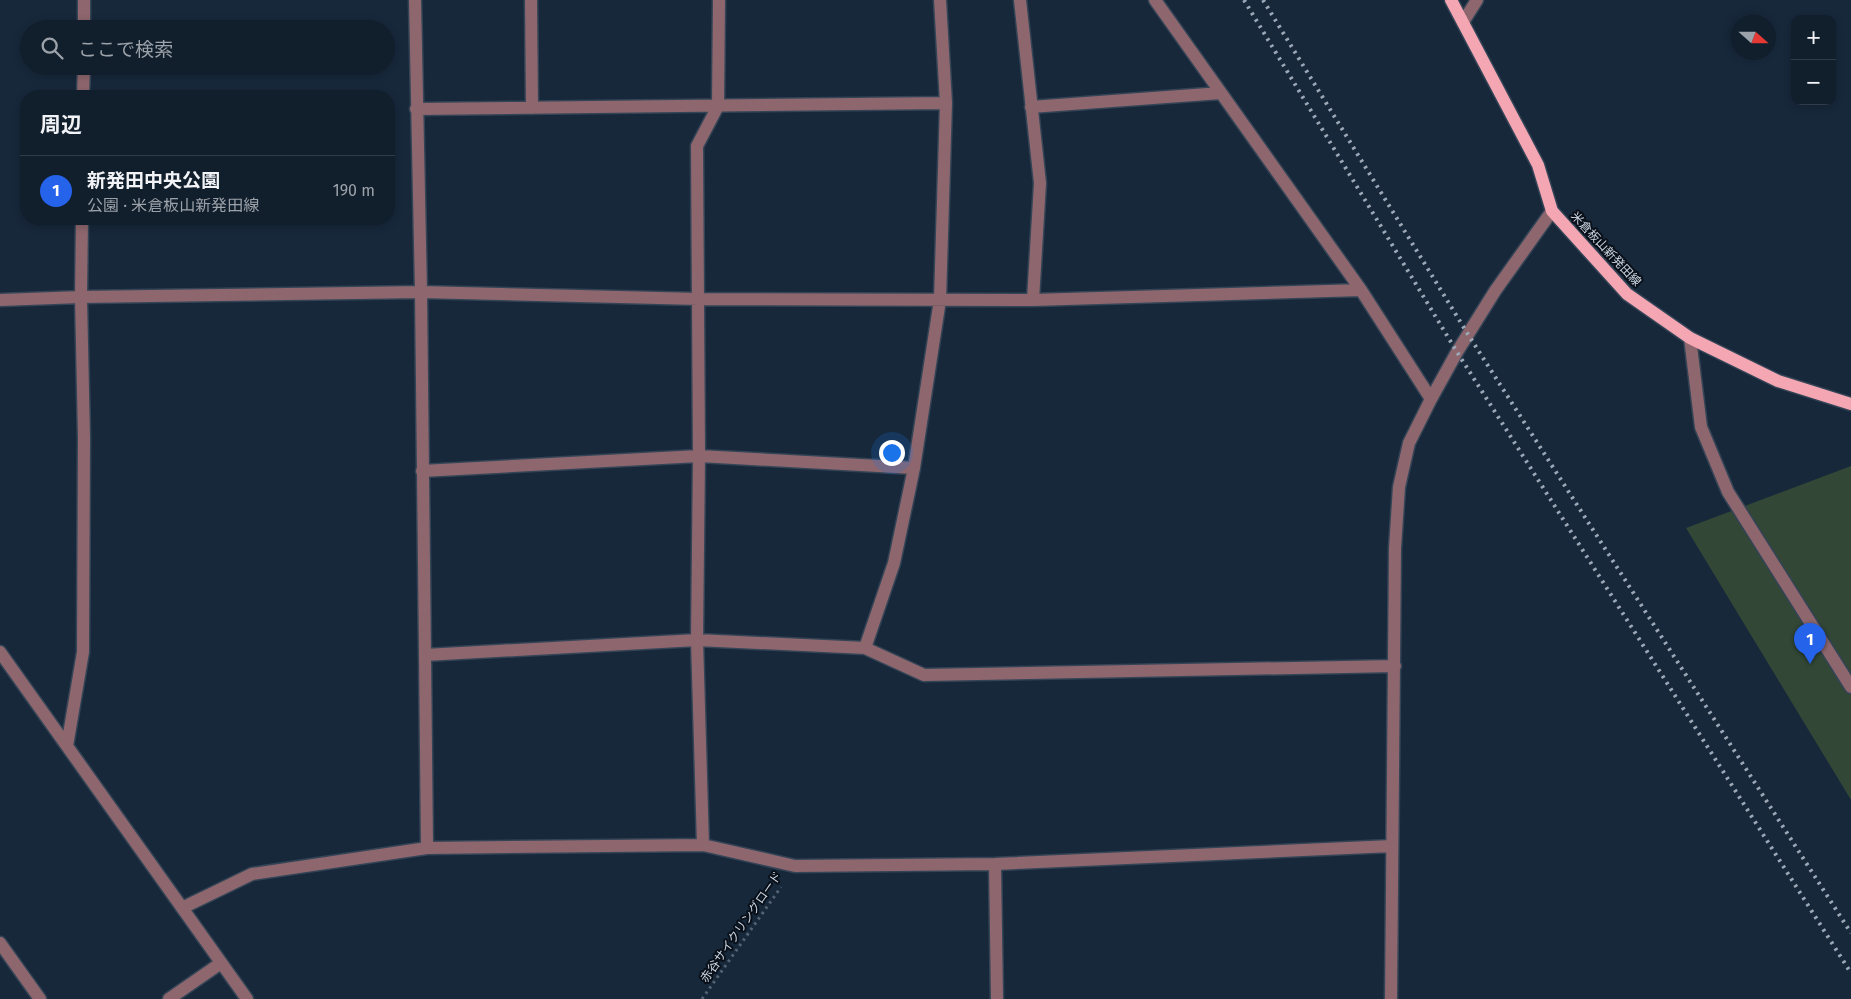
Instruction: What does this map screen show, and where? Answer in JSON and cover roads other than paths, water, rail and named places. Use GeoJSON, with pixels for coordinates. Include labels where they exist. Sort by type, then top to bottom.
{"type":"FeatureCollection","features":[{"type":"Feature","properties":{"kind":"main road","name":"米倉板山新発田線"},"geometry":{"type":"LineString","coordinates":[[1451,0],[1538,166],[1552,211],[1627,294],[1690,338],[1778,382],[1851,404]]}},
{"type":"Feature","properties":{"kind":"street"},"geometry":{"type":"LineString","coordinates":[[84,0],[84,20]]}},
{"type":"Feature","properties":{"kind":"street"},"geometry":{"type":"LineString","coordinates":[[415,0],[421,292],[427,848]]}},
{"type":"Feature","properties":{"kind":"street"},"geometry":{"type":"LineString","coordinates":[[531,0],[532,108]]}},
{"type":"Feature","properties":{"kind":"street"},"geometry":{"type":"LineString","coordinates":[[703,845],[698,640],[699,299],[697,146],[718,106],[719,0]]}},
{"type":"Feature","properties":{"kind":"street"},"geometry":{"type":"LineString","coordinates":[[865,648],[894,563],[914,468],[940,300],[946,103],[940,0]]}},
{"type":"Feature","properties":{"kind":"street"},"geometry":{"type":"LineString","coordinates":[[1020,0],[1040,183],[1033,300]]}},
{"type":"Feature","properties":{"kind":"street"},"geometry":{"type":"LineString","coordinates":[[1155,0],[1361,290],[1431,398]]}},
{"type":"Feature","properties":{"kind":"street"},"geometry":{"type":"LineString","coordinates":[[1463,22],[1477,0]]}},
{"type":"Feature","properties":{"kind":"street"},"geometry":{"type":"LineString","coordinates":[[83,90],[84,75]]}},
{"type":"Feature","properties":{"kind":"street"},"geometry":{"type":"LineString","coordinates":[[1032,107],[1221,93]]}},
{"type":"Feature","properties":{"kind":"street"},"geometry":{"type":"LineString","coordinates":[[416,109],[946,103]]}},
{"type":"Feature","properties":{"kind":"street"},"geometry":{"type":"LineString","coordinates":[[1391,999],[1395,548],[1399,486],[1409,443],[1431,398],[1495,292],[1552,211]]}},
{"type":"Feature","properties":{"kind":"street"},"geometry":{"type":"LineString","coordinates":[[67,746],[83,652],[84,438],[81,296],[82,225]]}},
{"type":"Feature","properties":{"kind":"street"},"geometry":{"type":"LineString","coordinates":[[0,300],[81,296],[421,292],[699,299],[1033,300],[1361,290]]}},
{"type":"Feature","properties":{"kind":"street"},"geometry":{"type":"LineString","coordinates":[[1690,338],[1701,427],[1728,492],[1851,688]]}},
{"type":"Feature","properties":{"kind":"street"},"geometry":{"type":"LineString","coordinates":[[422,471],[699,456],[914,468]]}},
{"type":"Feature","properties":{"kind":"street"},"geometry":{"type":"LineString","coordinates":[[425,655],[698,640],[865,648],[924,675],[1394,666]]}},
{"type":"Feature","properties":{"kind":"street"},"geometry":{"type":"LineString","coordinates":[[0,652],[247,999]]}},
{"type":"Feature","properties":{"kind":"street"},"geometry":{"type":"LineString","coordinates":[[182,908],[252,874],[427,848],[703,845],[795,866],[995,864],[1392,846]]}},
{"type":"Feature","properties":{"kind":"street"},"geometry":{"type":"LineString","coordinates":[[995,864],[997,999]]}},
{"type":"Feature","properties":{"kind":"street"},"geometry":{"type":"LineString","coordinates":[[0,943],[40,999]]}},
{"type":"Feature","properties":{"kind":"street"},"geometry":{"type":"LineString","coordinates":[[169,999],[221,962]]}},
{"type":"Feature","properties":{"kind":"railway"},"geometry":{"type":"LineString","coordinates":[[1244,0],[1457,352],[1851,973]]}},
{"type":"Feature","properties":{"kind":"railway"},"geometry":{"type":"LineString","coordinates":[[1263,0],[1469,336],[1851,933]]}},
{"type":"Feature","properties":{"kind":"place","name":"新発田中央公園"},"geometry":{"type":"Point","coordinates":[1810,664]}}]}
